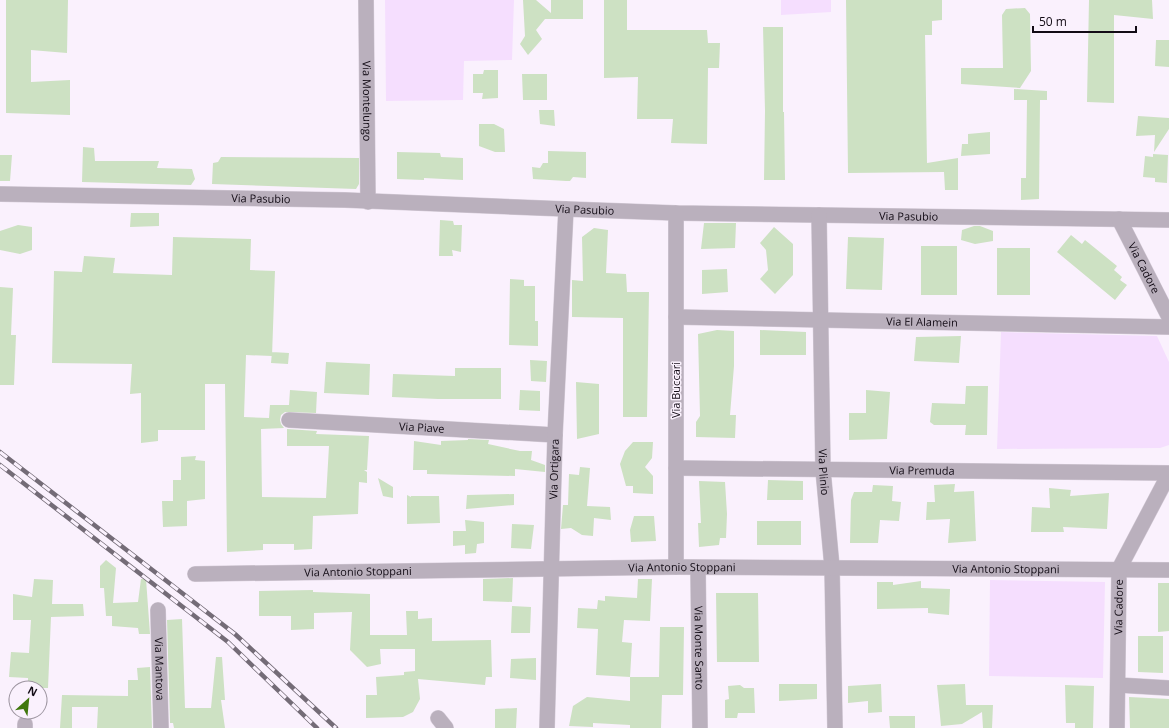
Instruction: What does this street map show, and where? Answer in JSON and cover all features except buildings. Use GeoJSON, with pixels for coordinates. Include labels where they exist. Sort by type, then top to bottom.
{"type":"FeatureCollection","features":[{"type":"Feature","properties":{"kind":"street","name":"Via Montelungo"},"geometry":{"type":"LineString","coordinates":[[366,0],[368,202]]}},
{"type":"Feature","properties":{"kind":"street","name":"Via Pasubio"},"geometry":{"type":"LineString","coordinates":[[0,194],[368,202],[566,210],[1169,220]]}},
{"type":"Feature","properties":{"kind":"street","name":"Via Ortigara"},"geometry":{"type":"LineString","coordinates":[[547,728],[555,435],[566,210]]}},
{"type":"Feature","properties":{"kind":"street","name":"Via Buccari"},"geometry":{"type":"LineString","coordinates":[[676,212],[676,567]]}},
{"type":"Feature","properties":{"kind":"street","name":"Via Plinio"},"geometry":{"type":"LineString","coordinates":[[819,215],[824,470],[832,567],[835,728]]}},
{"type":"Feature","properties":{"kind":"street","name":"Via Cadore"},"geometry":{"type":"LineString","coordinates":[[1119,219],[1169,317]]}},
{"type":"Feature","properties":{"kind":"street","name":"Via El Alamein"},"geometry":{"type":"LineString","coordinates":[[676,317],[1169,327]]}},
{"type":"Feature","properties":{"kind":"street","name":"Via Piave"},"geometry":{"type":"LineString","coordinates":[[289,420],[555,435]]}},
{"type":"Feature","properties":{"kind":"street","name":"Via Premuda"},"geometry":{"type":"LineString","coordinates":[[676,468],[1169,474]]}},
{"type":"Feature","properties":{"kind":"street","name":"Via Cadore"},"geometry":{"type":"LineString","coordinates":[[1117,728],[1119,569],[1169,474]]}},
{"type":"Feature","properties":{"kind":"street","name":"Via Antonio Stoppani"},"geometry":{"type":"LineString","coordinates":[[195,574],[676,567],[1169,570]]}},
{"type":"Feature","properties":{"kind":"street","name":"Via Monte Santo"},"geometry":{"type":"LineString","coordinates":[[698,568],[700,728]]}},
{"type":"Feature","properties":{"kind":"street","name":"Via Mantova"},"geometry":{"type":"LineString","coordinates":[[158,610],[161,728]]}},
{"type":"Feature","properties":{"kind":"street"},"geometry":{"type":"LineString","coordinates":[[1118,685],[1169,688]]}},
{"type":"Feature","properties":{"kind":"shaded area"},"geometry":{"type":"Polygon","coordinates":[[[385,0],[514,0],[512,60],[464,61],[463,100],[386,101],[385,0]]]}},
{"type":"Feature","properties":{"kind":"shaded area"},"geometry":{"type":"Polygon","coordinates":[[[781,0],[831,0],[831,12],[781,15],[781,0]]]}},
{"type":"Feature","properties":{"kind":"shaded area"},"geometry":{"type":"Polygon","coordinates":[[[1001,332],[1157,336],[1169,362],[1169,445],[1160,448],[997,449],[1001,332]]]}},
{"type":"Feature","properties":{"kind":"shaded area"},"geometry":{"type":"Polygon","coordinates":[[[990,580],[1105,582],[1103,678],[989,676],[990,580]]]}},
{"type":"Feature","properties":{"kind":"railway"},"geometry":{"type":"LineString","coordinates":[[0,452],[235,634],[336,728]]}},
{"type":"Feature","properties":{"kind":"railway"},"geometry":{"type":"LineString","coordinates":[[0,465],[228,642],[317,728]]}}]}
